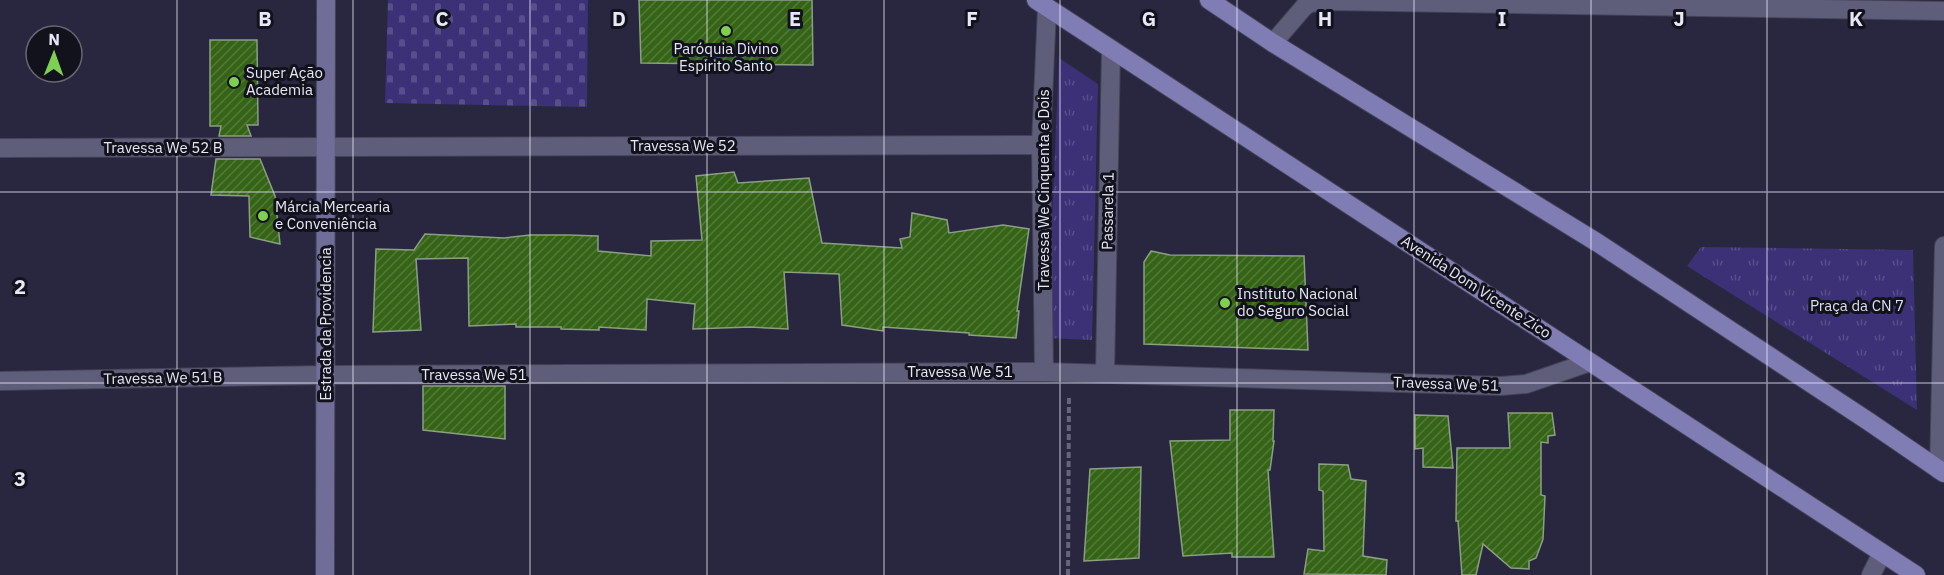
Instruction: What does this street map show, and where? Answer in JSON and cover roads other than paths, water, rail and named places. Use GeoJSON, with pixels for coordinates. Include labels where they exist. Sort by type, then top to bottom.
{"type":"FeatureCollection","features":[{"type":"Feature","properties":{"kind":"main road","name":"Estrada da Providencia"},"geometry":{"type":"LineString","coordinates":[[325,575],[326,0]]}},
{"type":"Feature","properties":{"kind":"main road"},"geometry":{"type":"LineString","coordinates":[[1209,0],[1274,43],[1598,243],[1942,472]]}},
{"type":"Feature","properties":{"kind":"main road","name":"Avenida Dom Vicente Zico"},"geometry":{"type":"LineString","coordinates":[[1041,4],[1916,575]]}},
{"type":"Feature","properties":{"kind":"street"},"geometry":{"type":"LineString","coordinates":[[1274,43],[1304,7],[1310,3],[1331,1],[1944,11]]}},
{"type":"Feature","properties":{"kind":"street","name":"Travessa We Cinquenta e Dois"},"geometry":{"type":"LineString","coordinates":[[1041,4],[1044,372]]}},
{"type":"Feature","properties":{"kind":"street","name":"Passarela 1"},"geometry":{"type":"LineString","coordinates":[[1105,374],[1111,49]]}},
{"type":"Feature","properties":{"kind":"street","name":"Travessa We 52"},"geometry":{"type":"LineString","coordinates":[[326,147],[1041,145]]}},
{"type":"Feature","properties":{"kind":"street","name":"Travessa We 52 B"},"geometry":{"type":"LineString","coordinates":[[0,148],[326,147]]}},
{"type":"Feature","properties":{"kind":"street"},"geometry":{"type":"LineString","coordinates":[[1942,472],[1944,246]]}},
{"type":"Feature","properties":{"kind":"street","name":"Travessa We 51"},"geometry":{"type":"LineString","coordinates":[[326,375],[1044,372],[1513,386],[1526,384],[1590,362]]}},
{"type":"Feature","properties":{"kind":"street","name":"Travessa We 51 B"},"geometry":{"type":"LineString","coordinates":[[0,381],[326,375]]}},
{"type":"Feature","properties":{"kind":"street"},"geometry":{"type":"LineString","coordinates":[[1871,575],[1882,553]]}},
{"type":"Feature","properties":{"kind":"place","name":"Paróquia Divino Espirito Santo"},"geometry":{"type":"Point","coordinates":[726,31]}},
{"type":"Feature","properties":{"kind":"place","name":"Super Ação Academia"},"geometry":{"type":"Point","coordinates":[234,82]}},
{"type":"Feature","properties":{"kind":"place","name":"Márcia Mercearia e Conveniência"},"geometry":{"type":"Point","coordinates":[263,216]}},
{"type":"Feature","properties":{"kind":"place","name":"Instituto Nacional do Seguro Social"},"geometry":{"type":"Point","coordinates":[1225,303]}},
{"type":"Feature","properties":{"kind":"park label","name":"Praça da CN 7"},"geometry":{"type":"Point","coordinates":[1857,306]}}]}
